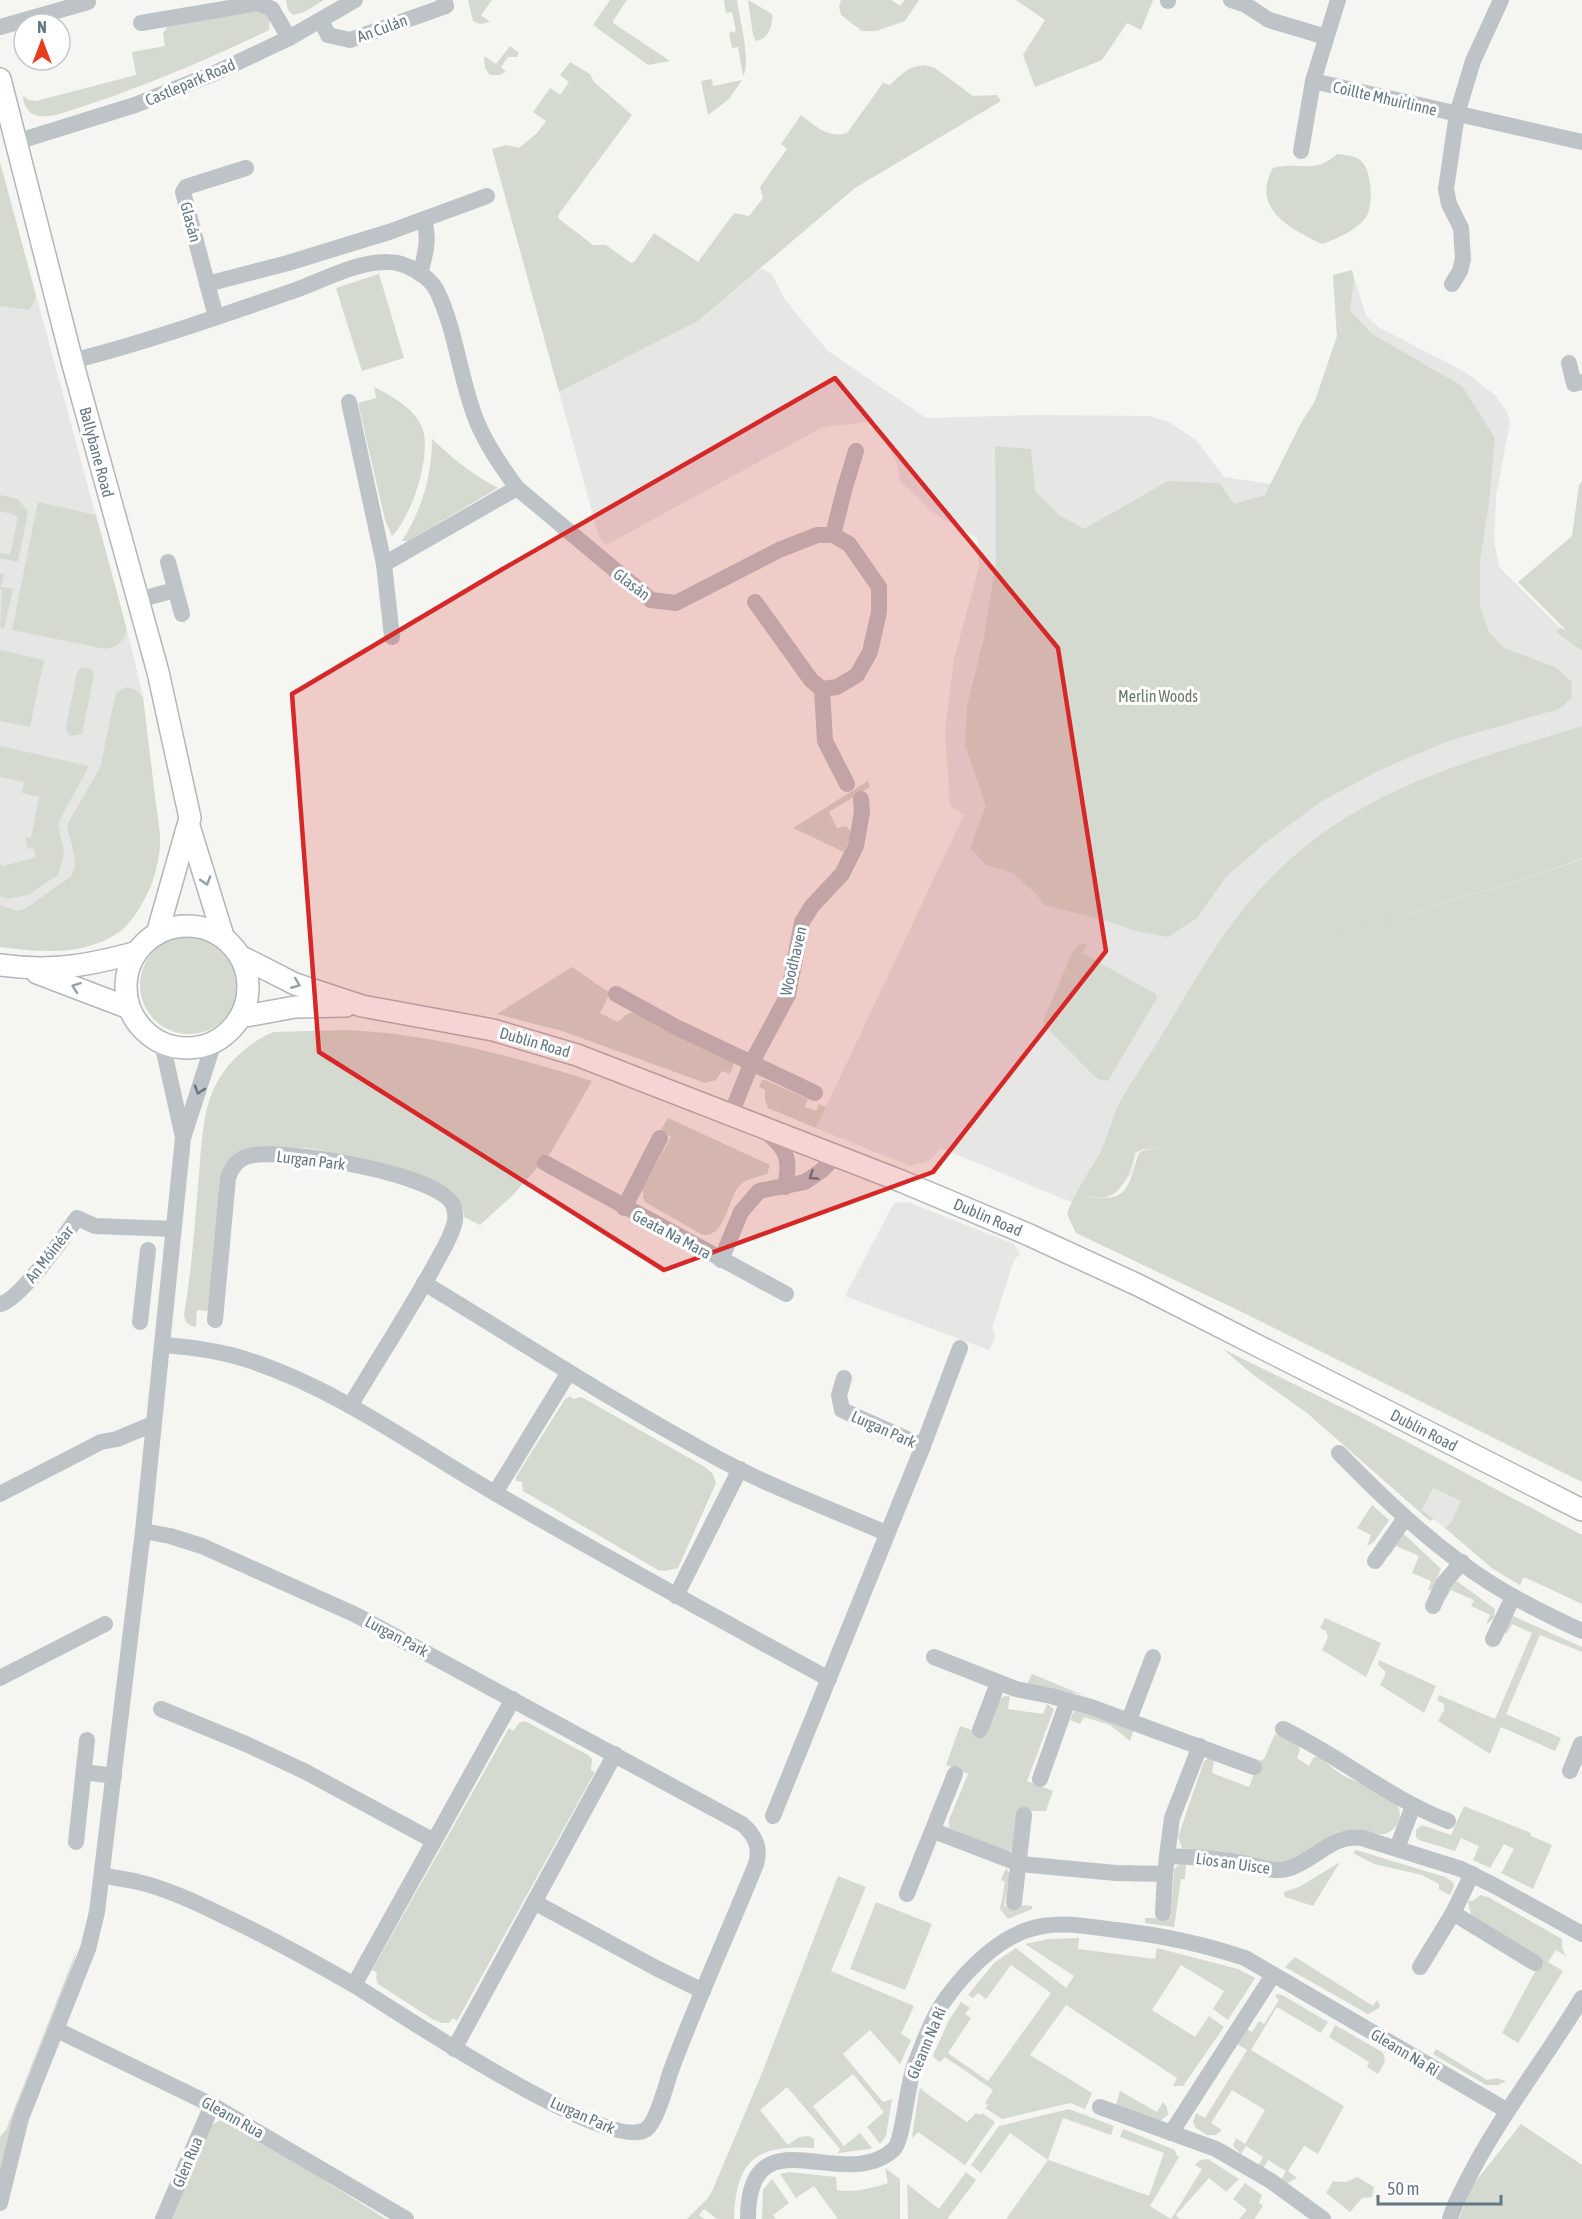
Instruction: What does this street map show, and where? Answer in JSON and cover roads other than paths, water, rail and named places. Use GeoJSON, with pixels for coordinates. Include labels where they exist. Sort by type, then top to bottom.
{"type":"FeatureCollection","features":[{"type":"Feature","properties":{"kind":"main road","name":"Ballybane Road"},"geometry":{"type":"LineString","coordinates":[[0,79],[72,361],[158,672],[190,818],[157,934]]}},
{"type":"Feature","properties":{"kind":"main road","name":"Ballybane Road"},"geometry":{"type":"LineString","coordinates":[[189,826],[223,936]]}},
{"type":"Feature","properties":{"kind":"main road"},"geometry":{"type":"LineString","coordinates":[[192,927],[212,931],[223,936],[238,948],[244,958],[248,990],[240,1017],[229,1032],[214,1042],[194,1048],[162,1043],[145,1032],[129,1008],[127,975],[134,953],[142,943],[157,934],[192,927]]}},
{"type":"Feature","properties":{"kind":"main road"},"geometry":{"type":"LineString","coordinates":[[22,969],[81,967],[134,953]]}},
{"type":"Feature","properties":{"kind":"main road","name":"Dublin Road"},"geometry":{"type":"LineString","coordinates":[[244,958],[295,984],[362,1006],[452,1021],[529,1039],[615,1068],[1027,1234],[1138,1285],[1582,1510]]}},
{"type":"Feature","properties":{"kind":"main road"},"geometry":{"type":"LineString","coordinates":[[0,965],[22,969],[129,1008]]}},
{"type":"Feature","properties":{"kind":"main road","name":"Dublin Road"},"geometry":{"type":"LineString","coordinates":[[240,1017],[295,1007],[362,1006]]}},
{"type":"Feature","properties":{"kind":"street","name":"Castlepark Road"},"geometry":{"type":"LineString","coordinates":[[16,142],[135,105],[215,72],[289,38],[355,0]]}},
{"type":"Feature","properties":{"kind":"street","name":"An Culán"},"geometry":{"type":"LineString","coordinates":[[321,20],[328,35],[350,40],[446,6],[444,0]]}},
{"type":"Feature","properties":{"kind":"street"},"geometry":{"type":"LineString","coordinates":[[1232,0],[1269,20],[1326,37]]}},
{"type":"Feature","properties":{"kind":"street","name":"Coillte Mhuirlinne"},"geometry":{"type":"LineString","coordinates":[[1301,151],[1313,81],[1338,0]]}},
{"type":"Feature","properties":{"kind":"street","name":"Coillte Mhuirlinne"},"geometry":{"type":"LineString","coordinates":[[1452,284],[1460,271],[1463,259],[1461,228],[1449,204],[1446,189],[1457,114],[1473,61],[1502,0]]}},
{"type":"Feature","properties":{"kind":"street"},"geometry":{"type":"LineString","coordinates":[[0,27],[88,2]]}},
{"type":"Feature","properties":{"kind":"street"},"geometry":{"type":"LineString","coordinates":[[141,23],[259,3],[272,9],[289,38]]}},
{"type":"Feature","properties":{"kind":"street","name":"Coillte Mhuirlinne"},"geometry":{"type":"LineString","coordinates":[[1313,81],[1582,142]]}},
{"type":"Feature","properties":{"kind":"street","name":"Glasán"},"geometry":{"type":"LineString","coordinates":[[216,317],[183,192],[186,187],[246,168]]}},
{"type":"Feature","properties":{"kind":"street"},"geometry":{"type":"LineString","coordinates":[[207,284],[274,267],[424,219],[487,196]]}},
{"type":"Feature","properties":{"kind":"street"},"geometry":{"type":"LineString","coordinates":[[420,274],[427,243],[424,219]]}},
{"type":"Feature","properties":{"kind":"street","name":"Glasán"},"geometry":{"type":"LineString","coordinates":[[72,361],[216,317],[367,263],[391,262],[411,267],[436,289],[452,333],[476,420],[486,441],[517,488],[651,600],[676,603],[779,550],[817,535],[833,535]]}},
{"type":"Feature","properties":{"kind":"street"},"geometry":{"type":"LineString","coordinates":[[274,267],[279,296]]}},
{"type":"Feature","properties":{"kind":"street"},"geometry":{"type":"LineString","coordinates":[[1569,363],[1574,384],[1582,382]]}},
{"type":"Feature","properties":{"kind":"street"},"geometry":{"type":"LineString","coordinates":[[349,402],[384,564],[392,637]]}},
{"type":"Feature","properties":{"kind":"street"},"geometry":{"type":"LineString","coordinates":[[755,602],[811,680],[822,689],[837,687],[857,675],[870,652],[879,612],[879,587],[849,544],[833,535],[856,451]]}},
{"type":"Feature","properties":{"kind":"street"},"geometry":{"type":"LineString","coordinates":[[384,564],[517,488]]}},
{"type":"Feature","properties":{"kind":"street"},"geometry":{"type":"LineString","coordinates":[[168,562],[182,614]]}},
{"type":"Feature","properties":{"kind":"street"},"geometry":{"type":"LineString","coordinates":[[138,600],[176,590]]}},
{"type":"Feature","properties":{"kind":"street"},"geometry":{"type":"LineString","coordinates":[[822,689],[825,741],[847,784]]}},
{"type":"Feature","properties":{"kind":"street","name":"Woodhaven"},"geometry":{"type":"LineString","coordinates":[[731,1114],[752,1062],[788,995],[802,922],[812,906],[838,879],[852,857],[860,830],[861,799]]}},
{"type":"Feature","properties":{"kind":"street"},"geometry":{"type":"LineString","coordinates":[[616,994],[676,1027],[815,1093]]}},
{"type":"Feature","properties":{"kind":"street"},"geometry":{"type":"LineString","coordinates":[[0,2204],[21,2118],[88,1949],[102,1875],[143,1531],[183,1138],[214,1042]]}},
{"type":"Feature","properties":{"kind":"street"},"geometry":{"type":"LineString","coordinates":[[162,1043],[183,1138]]}},
{"type":"Feature","properties":{"kind":"street"},"geometry":{"type":"LineString","coordinates":[[755,1123],[778,1141],[786,1155],[789,1169],[785,1187]]}},
{"type":"Feature","properties":{"kind":"street","name":"Geata Na Mara"},"geometry":{"type":"LineString","coordinates":[[624,1208],[660,1137]]}},
{"type":"Feature","properties":{"kind":"street","name":"Lurgan Park"},"geometry":{"type":"LineString","coordinates":[[215,1320],[228,1178],[235,1165],[249,1156],[297,1155],[345,1163],[405,1178],[434,1188],[445,1195],[453,1204],[455,1224],[424,1283],[350,1406]]}},
{"type":"Feature","properties":{"kind":"street","name":"Geata Na Mara"},"geometry":{"type":"LineString","coordinates":[[721,1260],[741,1212],[750,1199],[759,1191],[768,1188],[805,1182],[821,1171],[836,1156]]}},
{"type":"Feature","properties":{"kind":"street","name":"Geata Na Mara"},"geometry":{"type":"LineString","coordinates":[[545,1163],[624,1208],[786,1294]]}},
{"type":"Feature","properties":{"kind":"street","name":"An Móinéar"},"geometry":{"type":"LineString","coordinates":[[0,1304],[14,1298],[77,1218],[95,1226],[173,1229]]}},
{"type":"Feature","properties":{"kind":"street"},"geometry":{"type":"LineString","coordinates":[[140,1322],[148,1250]]}},
{"type":"Feature","properties":{"kind":"street"},"geometry":{"type":"LineString","coordinates":[[424,1283],[673,1433],[740,1469],[886,1533]]}},
{"type":"Feature","properties":{"kind":"street"},"geometry":{"type":"LineString","coordinates":[[143,1299],[166,1301]]}},
{"type":"Feature","properties":{"kind":"street"},"geometry":{"type":"LineString","coordinates":[[162,1345],[203,1349],[252,1361],[300,1381],[350,1406],[495,1493],[676,1596],[829,1679]]}},
{"type":"Feature","properties":{"kind":"street","name":"Lurgan Park"},"geometry":{"type":"LineString","coordinates":[[773,1816],[923,1446],[960,1348]]}},
{"type":"Feature","properties":{"kind":"street"},"geometry":{"type":"LineString","coordinates":[[495,1493],[569,1372]]}},
{"type":"Feature","properties":{"kind":"street","name":"Lurgan Park"},"geometry":{"type":"LineString","coordinates":[[844,1378],[839,1395],[842,1410],[923,1446]]}},
{"type":"Feature","properties":{"kind":"street"},"geometry":{"type":"LineString","coordinates":[[0,1494],[101,1442],[117,1439],[153,1424]]}},
{"type":"Feature","properties":{"kind":"street"},"geometry":{"type":"LineString","coordinates":[[117,1439],[151,1448]]}},
{"type":"Feature","properties":{"kind":"street"},"geometry":{"type":"LineString","coordinates":[[1339,1453],[1405,1518],[1462,1562],[1513,1597],[1582,1631]]}},
{"type":"Feature","properties":{"kind":"street"},"geometry":{"type":"LineString","coordinates":[[676,1596],[740,1469]]}},
{"type":"Feature","properties":{"kind":"street"},"geometry":{"type":"LineString","coordinates":[[1375,1561],[1405,1518]]}},
{"type":"Feature","properties":{"kind":"street","name":"Lurgan Park"},"geometry":{"type":"LineString","coordinates":[[102,1875],[148,1885],[231,1919],[354,1985],[454,2049],[546,2099],[601,2125],[622,2132],[638,2132],[647,2129],[652,2122],[756,1864],[758,1848],[755,1837],[742,1824],[329,1601],[202,1546],[170,1536],[143,1531]]}},
{"type":"Feature","properties":{"kind":"street"},"geometry":{"type":"LineString","coordinates":[[1433,1606],[1443,1584],[1462,1562]]}},
{"type":"Feature","properties":{"kind":"street"},"geometry":{"type":"LineString","coordinates":[[1493,1639],[1513,1597]]}},
{"type":"Feature","properties":{"kind":"street"},"geometry":{"type":"LineString","coordinates":[[1,1676],[105,1624]]}},
{"type":"Feature","properties":{"kind":"street"},"geometry":{"type":"LineString","coordinates":[[934,1657],[998,1683],[1023,1691],[1068,1700],[1129,1720],[1254,1767]]}},
{"type":"Feature","properties":{"kind":"street"},"geometry":{"type":"LineString","coordinates":[[1129,1720],[1153,1657]]}},
{"type":"Feature","properties":{"kind":"street"},"geometry":{"type":"LineString","coordinates":[[980,1730],[998,1683]]}},
{"type":"Feature","properties":{"kind":"street"},"geometry":{"type":"LineString","coordinates":[[354,1985],[513,1699]]}},
{"type":"Feature","properties":{"kind":"street"},"geometry":{"type":"LineString","coordinates":[[1040,1779],[1068,1700]]}},
{"type":"Feature","properties":{"kind":"street"},"geometry":{"type":"LineString","coordinates":[[161,1709],[304,1771],[434,1841]]}},
{"type":"Feature","properties":{"kind":"street"},"geometry":{"type":"LineString","coordinates":[[1282,1729],[1320,1749],[1413,1806],[1448,1821]]}},
{"type":"Feature","properties":{"kind":"street"},"geometry":{"type":"LineString","coordinates":[[76,1842],[87,1740]]}},
{"type":"Feature","properties":{"kind":"street"},"geometry":{"type":"LineString","coordinates":[[1570,1771],[1581,1744]]}},
{"type":"Feature","properties":{"kind":"street"},"geometry":{"type":"LineString","coordinates":[[1163,1913],[1172,1818],[1200,1746]]}},
{"type":"Feature","properties":{"kind":"street"},"geometry":{"type":"LineString","coordinates":[[454,2049],[615,1754]]}},
{"type":"Feature","properties":{"kind":"street"},"geometry":{"type":"LineString","coordinates":[[84,1772],[114,1776]]}},
{"type":"Feature","properties":{"kind":"street"},"geometry":{"type":"LineString","coordinates":[[908,1894],[955,1774]]}},
{"type":"Feature","properties":{"kind":"street"},"geometry":{"type":"LineString","coordinates":[[1397,1848],[1413,1806]]}},
{"type":"Feature","properties":{"kind":"street"},"geometry":{"type":"LineString","coordinates":[[1014,1902],[1024,1815]]}},
{"type":"Feature","properties":{"kind":"street"},"geometry":{"type":"LineString","coordinates":[[933,1831],[1020,1864],[1116,1873],[1165,1874]]}},
{"type":"Feature","properties":{"kind":"street","name":"Lios an Uisce"},"geometry":{"type":"LineString","coordinates":[[1167,1856],[1224,1860],[1281,1870],[1293,1867],[1335,1842],[1351,1836],[1451,1865],[1472,1874],[1582,1934]]}},
{"type":"Feature","properties":{"kind":"street"},"geometry":{"type":"LineString","coordinates":[[1420,1967],[1453,1913],[1472,1874]]}},
{"type":"Feature","properties":{"kind":"street"},"geometry":{"type":"LineString","coordinates":[[534,1902],[703,1991]]}},
{"type":"Feature","properties":{"kind":"street"},"geometry":{"type":"LineString","coordinates":[[1453,1913],[1535,1963]]}},
{"type":"Feature","properties":{"kind":"street","name":"Gleann Na Rí"},"geometry":{"type":"LineString","coordinates":[[748,2219],[751,2184],[768,2165],[794,2160],[840,2165],[860,2163],[882,2158],[897,2146],[909,2080],[938,2012],[947,1997],[993,1947],[1033,1928],[1057,1924],[1149,1934],[1245,1958],[1506,2110]]}},
{"type":"Feature","properties":{"kind":"street"},"geometry":{"type":"LineString","coordinates":[[1171,2133],[1273,1975]]}},
{"type":"Feature","properties":{"kind":"street"},"geometry":{"type":"LineString","coordinates":[[1450,2219],[1463,2188],[1506,2110],[1582,1998]]}},
{"type":"Feature","properties":{"kind":"street","name":"Gleann Rua"},"geometry":{"type":"LineString","coordinates":[[57,2030],[212,2105],[403,2218]]}},
{"type":"Feature","properties":{"kind":"street","name":"Glen Rua"},"geometry":{"type":"LineString","coordinates":[[163,2219],[212,2105]]}},
{"type":"Feature","properties":{"kind":"street"},"geometry":{"type":"LineString","coordinates":[[1100,2107],[1216,2150],[1271,2181],[1323,2219]]}},
{"type":"Feature","properties":{"kind":"park label","name":"Merlin Woods"},"geometry":{"type":"Point","coordinates":[1158,696]}}]}
